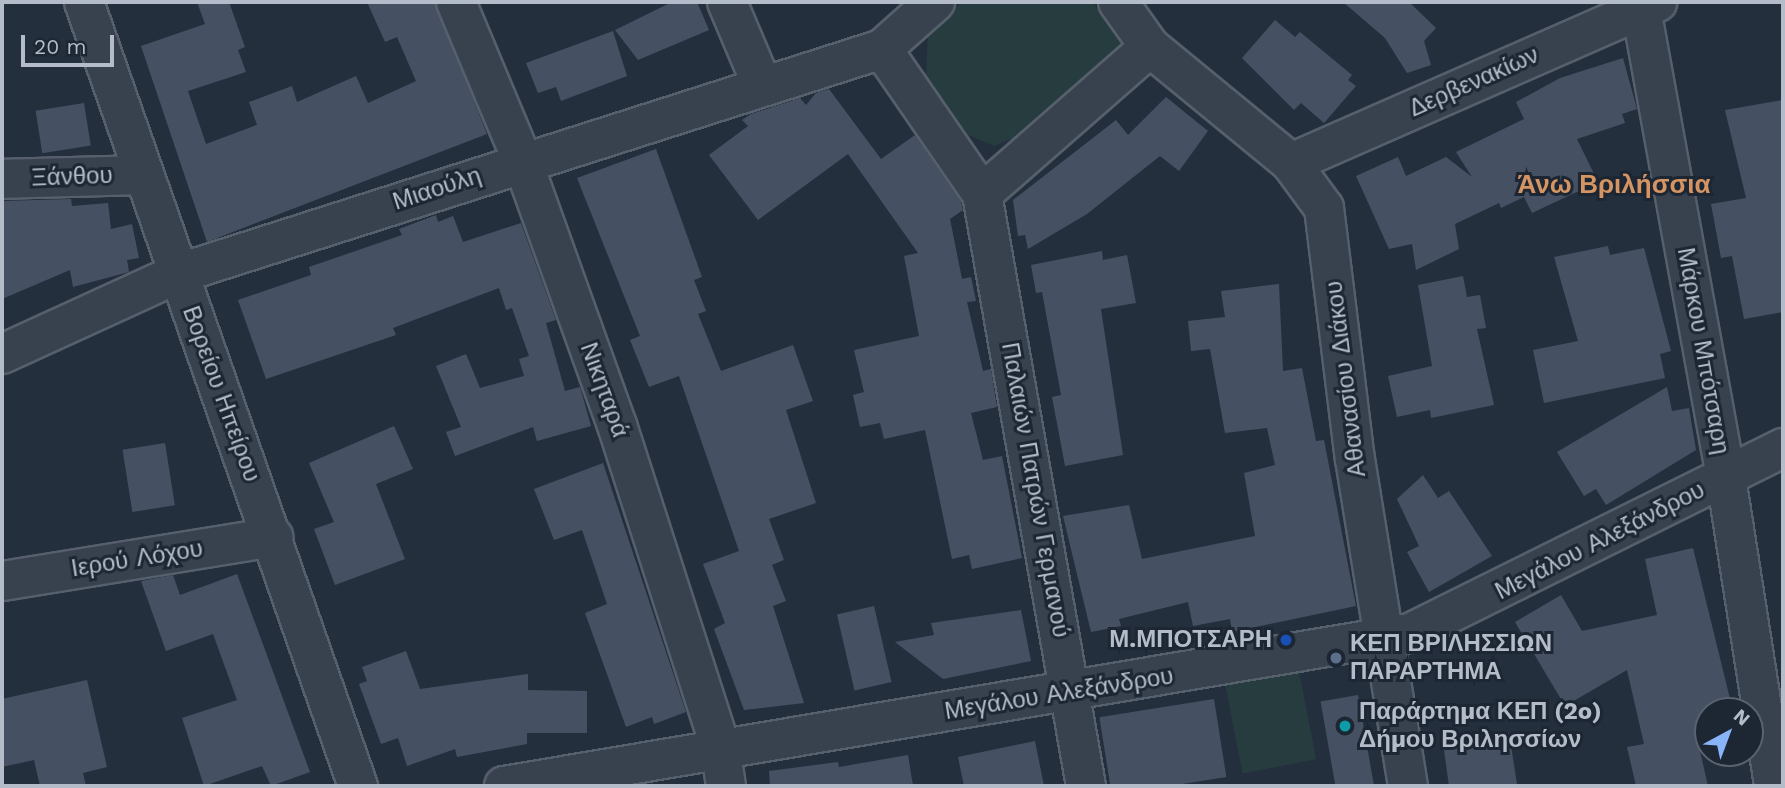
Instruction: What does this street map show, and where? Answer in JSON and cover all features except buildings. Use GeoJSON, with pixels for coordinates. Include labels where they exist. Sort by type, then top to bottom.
{"type":"FeatureCollection","features":[{"type":"Feature","properties":{"kind":"street","name":"Βορείου Ηπείρου"},"geometry":{"type":"LineString","coordinates":[[84,2],[358,786]]}},
{"type":"Feature","properties":{"kind":"street","name":"Νικηταρά"},"geometry":{"type":"LineString","coordinates":[[456,2],[522,160],[663,559],[720,746],[726,786]]}},
{"type":"Feature","properties":{"kind":"street"},"geometry":{"type":"LineString","coordinates":[[727,2],[762,85]]}},
{"type":"Feature","properties":{"kind":"street"},"geometry":{"type":"LineString","coordinates":[[934,2],[882,50],[982,194],[1150,47]]}},
{"type":"Feature","properties":{"kind":"street","name":"Αθανασίου Διάκου"},"geometry":{"type":"LineString","coordinates":[[1118,2],[1150,47],[1291,163],[1320,199],[1328,224],[1382,639],[1408,786]]}},
{"type":"Feature","properties":{"kind":"street","name":"Δερβενακίων"},"geometry":{"type":"LineString","coordinates":[[1291,163],[1644,4]]}},
{"type":"Feature","properties":{"kind":"street","name":"Μάρκου Μπότσαρη"},"geometry":{"type":"LineString","coordinates":[[1644,4],[1726,478],[1774,786]]}},
{"type":"Feature","properties":{"kind":"street","name":"Μιαούλη"},"geometry":{"type":"LineString","coordinates":[[2,354],[177,274],[522,160],[882,50]]}},
{"type":"Feature","properties":{"kind":"street","name":"Ξάνθου"},"geometry":{"type":"LineString","coordinates":[[2,179],[143,175]]}},
{"type":"Feature","properties":{"kind":"street","name":"Παλαιών Πατρών Γερμανού"},"geometry":{"type":"LineString","coordinates":[[982,194],[1086,786]]}},
{"type":"Feature","properties":{"kind":"street","name":"Μεγάλου Αλεξάνδρου"},"geometry":{"type":"LineString","coordinates":[[504,786],[720,746],[1071,693],[1382,639],[1452,616],[1783,448]]}},
{"type":"Feature","properties":{"kind":"street","name":"Ιερού Λόχου"},"geometry":{"type":"LineString","coordinates":[[2,581],[273,537]]}},
{"type":"Feature","properties":{"kind":"green space"},"geometry":{"type":"Polygon","coordinates":[[[962,2],[1093,2],[1125,48],[1034,130],[994,146],[968,135],[926,77],[928,33],[962,2]]]}},
{"type":"Feature","properties":{"kind":"green space"},"geometry":{"type":"Polygon","coordinates":[[[1298,666],[1316,759],[1243,774],[1224,680],[1298,666]]]}},
{"type":"Feature","properties":{"kind":"place","name":"Μ.ΜΠΟΤΣΑΡΗ"},"geometry":{"type":"Point","coordinates":[1286,640]}},
{"type":"Feature","properties":{"kind":"place","name":"ΚΕΠ ΒΡΙΛΗΣΣΙΩΝ ΠΑΡΑΡΤΗΜΑ"},"geometry":{"type":"Point","coordinates":[1336,658]}},
{"type":"Feature","properties":{"kind":"place","name":"Παράρτημα ΚΕΠ (2o) Δήμου Βριλησσίων"},"geometry":{"type":"Point","coordinates":[1345,726]}},
{"type":"Feature","properties":{"kind":"district","name":"Άνω Βριλήσσια"},"geometry":{"type":"Point","coordinates":[1614,185]}}]}
